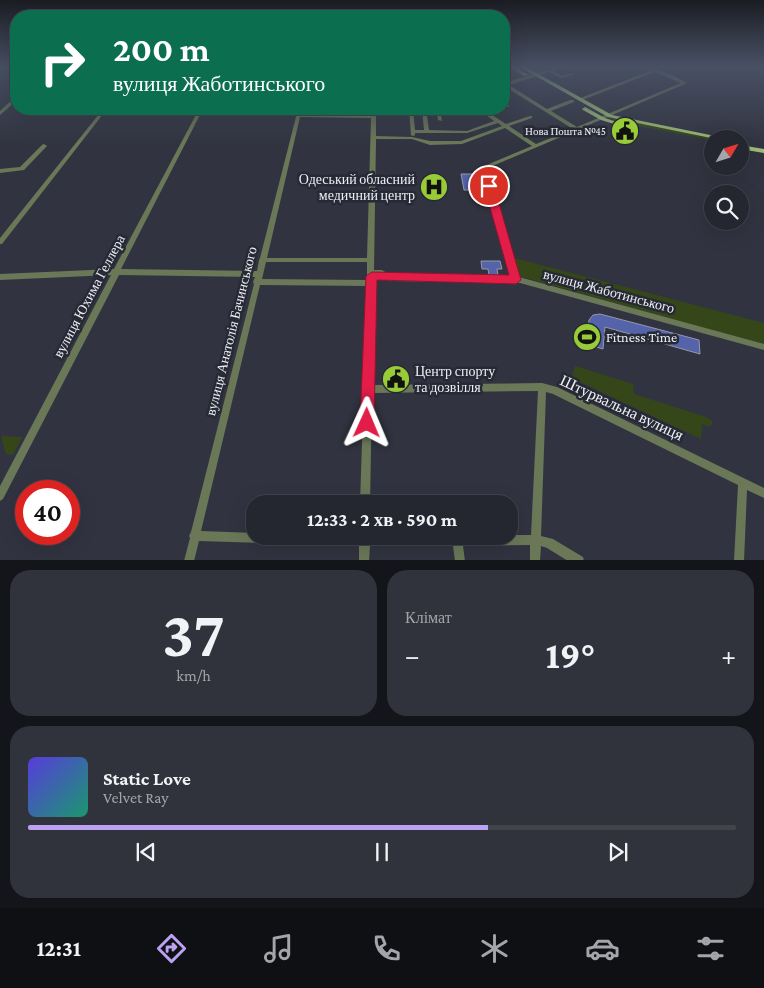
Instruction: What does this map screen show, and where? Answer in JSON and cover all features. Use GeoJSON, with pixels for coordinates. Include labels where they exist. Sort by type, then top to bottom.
{"type":"FeatureCollection","features":[{"type":"Feature","properties":{"kind":"main road"},"geometry":{"type":"LineString","coordinates":[[556,92],[603,119],[704,139]]}},
{"type":"Feature","properties":{"kind":"main road"},"geometry":{"type":"LineString","coordinates":[[568,92],[610,116],[704,134]]}},
{"type":"Feature","properties":{"kind":"main road"},"geometry":{"type":"LineString","coordinates":[[749,143],[764,146]]}},
{"type":"Feature","properties":{"kind":"main road"},"geometry":{"type":"LineString","coordinates":[[749,148],[764,151]]}},
{"type":"Feature","properties":{"kind":"street"},"geometry":{"type":"LineString","coordinates":[[516,92],[577,130]]}},
{"type":"Feature","properties":{"kind":"street"},"geometry":{"type":"LineString","coordinates":[[580,99],[598,92]]}},
{"type":"Feature","properties":{"kind":"street"},"geometry":{"type":"LineString","coordinates":[[516,280],[485,170],[488,165],[577,130],[664,92]]}},
{"type":"Feature","properties":{"kind":"street"},"geometry":{"type":"LineString","coordinates":[[546,111],[572,101]]}},
{"type":"Feature","properties":{"kind":"street"},"geometry":{"type":"LineString","coordinates":[[0,114],[10,105]]}},
{"type":"Feature","properties":{"kind":"street"},"geometry":{"type":"LineString","coordinates":[[0,242],[100,115]]}},
{"type":"Feature","properties":{"kind":"street","name":"вулиця Юхима Геллера"},"geometry":{"type":"LineString","coordinates":[[0,496],[198,115]]}},
{"type":"Feature","properties":{"kind":"street","name":"вулиця Анатолія Бачинського"},"geometry":{"type":"LineString","coordinates":[[189,560],[298,115]]}},
{"type":"Feature","properties":{"kind":"street"},"geometry":{"type":"LineString","coordinates":[[355,115],[374,116],[372,277],[365,495]]}},
{"type":"Feature","properties":{"kind":"street"},"geometry":{"type":"LineString","coordinates":[[412,115],[412,138]]}},
{"type":"Feature","properties":{"kind":"street"},"geometry":{"type":"LineString","coordinates":[[425,115],[427,131]]}},
{"type":"Feature","properties":{"kind":"street"},"geometry":{"type":"LineString","coordinates":[[439,115],[440,120]]}},
{"type":"Feature","properties":{"kind":"street"},"geometry":{"type":"LineString","coordinates":[[489,115],[536,146]]}},
{"type":"Feature","properties":{"kind":"street"},"geometry":{"type":"LineString","coordinates":[[374,137],[412,138],[430,143],[462,142],[530,117]]}},
{"type":"Feature","properties":{"kind":"street"},"geometry":{"type":"LineString","coordinates":[[413,131],[467,132],[498,121]]}},
{"type":"Feature","properties":{"kind":"street"},"geometry":{"type":"LineString","coordinates":[[0,171],[22,169],[44,146]]}},
{"type":"Feature","properties":{"kind":"street"},"geometry":{"type":"LineString","coordinates":[[262,260],[371,260]]}},
{"type":"Feature","properties":{"kind":"street"},"geometry":{"type":"LineString","coordinates":[[0,277],[115,272],[257,278]]}},
{"type":"Feature","properties":{"kind":"street","name":"вулиця Жаботинського"},"geometry":{"type":"LineString","coordinates":[[257,278],[386,276],[389,278],[516,280],[764,347]]}},
{"type":"Feature","properties":{"kind":"street"},"geometry":{"type":"LineString","coordinates":[[535,560],[542,388]]}},
{"type":"Feature","properties":{"kind":"street","name":"Штурвальна вулиця"},"geometry":{"type":"LineString","coordinates":[[368,389],[542,388],[554,390],[764,493]]}},
{"type":"Feature","properties":{"kind":"street"},"geometry":{"type":"LineString","coordinates":[[740,560],[743,483]]}},
{"type":"Feature","properties":{"kind":"street"},"geometry":{"type":"LineString","coordinates":[[194,536],[246,537]]}},
{"type":"Feature","properties":{"kind":"street"},"geometry":{"type":"LineString","coordinates":[[518,540],[536,540],[549,543],[579,560]]}},
{"type":"Feature","properties":{"kind":"street"},"geometry":{"type":"LineString","coordinates":[[364,560],[365,545]]}},
{"type":"Feature","properties":{"kind":"street"},"geometry":{"type":"LineString","coordinates":[[458,545],[460,560]]}},
{"type":"Feature","properties":{"kind":"green space"},"geometry":{"type":"Polygon","coordinates":[[[614,118],[704,135],[704,138],[612,121],[614,118]]]}},
{"type":"Feature","properties":{"kind":"green space"},"geometry":{"type":"Polygon","coordinates":[[[514,258],[764,323],[764,345],[519,276],[514,258]]]}},
{"type":"Feature","properties":{"kind":"green space"},"geometry":{"type":"Polygon","coordinates":[[[575,366],[633,384],[634,394],[706,417],[712,421],[712,424],[709,427],[702,424],[701,439],[572,378],[575,366]]]}},
{"type":"Feature","properties":{"kind":"green space"},"geometry":{"type":"Polygon","coordinates":[[[1,436],[22,437],[13,455],[6,454],[1,436]]]}},
{"type":"Feature","properties":{"kind":"building"},"geometry":{"type":"Polygon","coordinates":[[[461,174],[472,174],[475,190],[464,190],[461,174]]]}},
{"type":"Feature","properties":{"kind":"building"},"geometry":{"type":"Polygon","coordinates":[[[481,261],[500,261],[502,269],[497,269],[498,275],[489,275],[488,269],[482,269],[481,261]]]}},
{"type":"Feature","properties":{"kind":"building"},"geometry":{"type":"Polygon","coordinates":[[[600,314],[699,340],[700,354],[605,327],[603,349],[586,344],[589,320],[593,315],[600,314]]]}},
{"type":"Feature","properties":{"kind":"place","name":"Нова Пошта №45"},"geometry":{"type":"Point","coordinates":[625,131]}},
{"type":"Feature","properties":{"kind":"place","name":"Одеський обласний медичний центр"},"geometry":{"type":"Point","coordinates":[434,187]}},
{"type":"Feature","properties":{"kind":"place","name":"Fitness Time"},"geometry":{"type":"Point","coordinates":[587,337]}},
{"type":"Feature","properties":{"kind":"place","name":"Центр спорту та дозвілля"},"geometry":{"type":"Point","coordinates":[396,379]}},
{"type":"Feature","properties":{"kind":"route"},"geometry":{"type":"LineString","coordinates":[[367,423],[372,276],[386,276],[389,278],[516,280],[489,186]]}}]}
